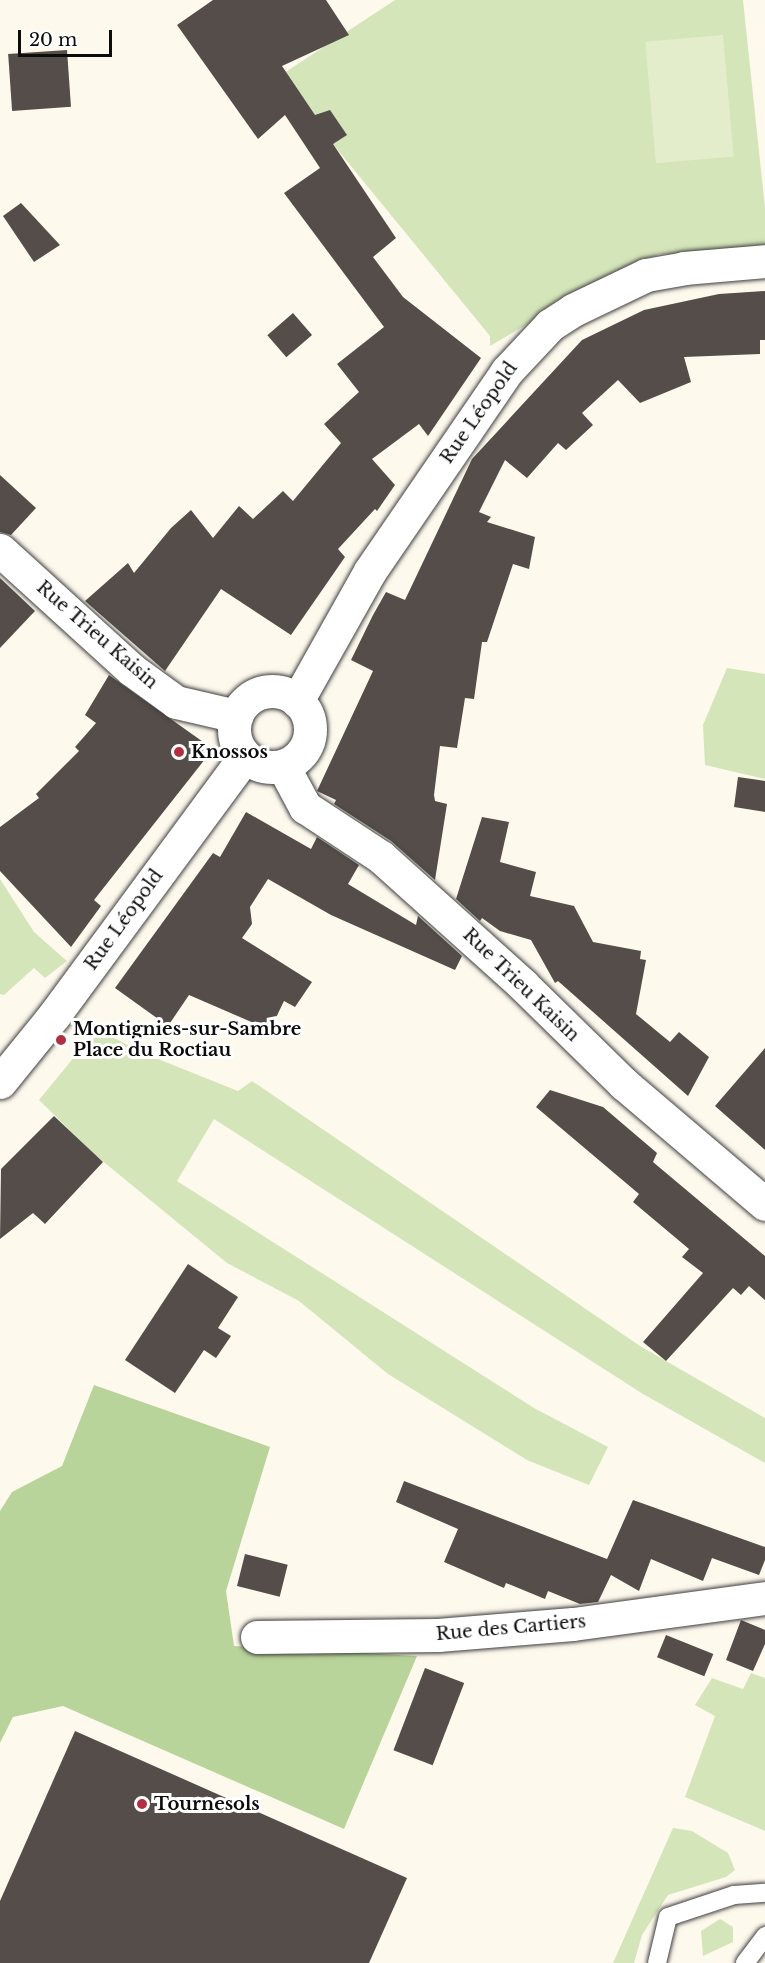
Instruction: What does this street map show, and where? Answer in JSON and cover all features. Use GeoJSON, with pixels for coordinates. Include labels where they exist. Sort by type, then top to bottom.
{"type":"FeatureCollection","features":[{"type":"Feature","properties":{"kind":"street","name":"Rue Léopold"},"geometry":{"type":"LineString","coordinates":[[297,701],[370,571],[507,371],[550,325],[581,306],[646,275],[684,268],[765,261]]}},
{"type":"Feature","properties":{"kind":"street","name":"Rue Trieu Kaisin"},"geometry":{"type":"LineString","coordinates":[[0,550],[132,670],[170,697],[236,716]]}},
{"type":"Feature","properties":{"kind":"street"},"geometry":{"type":"LineString","coordinates":[[267,692],[278,692],[297,701],[309,720],[309,732],[302,753],[283,766],[262,766],[245,756],[235,737],[236,716],[248,700],[267,692]]}},
{"type":"Feature","properties":{"kind":"street","name":"Rue Léopold"},"geometry":{"type":"LineString","coordinates":[[1,1081],[55,1014],[245,756]]}},
{"type":"Feature","properties":{"kind":"street","name":"Rue Trieu Kaisin"},"geometry":{"type":"LineString","coordinates":[[283,766],[305,807],[381,856],[515,978],[624,1084],[765,1204]]}},
{"type":"Feature","properties":{"kind":"street","name":"Rue des Cartiers"},"geometry":{"type":"LineString","coordinates":[[256,1637],[438,1635],[573,1624],[765,1598]]}},
{"type":"Feature","properties":{"kind":"lane"},"geometry":{"type":"LineString","coordinates":[[657,1963],[668,1917],[735,1895],[765,1893]]}},
{"type":"Feature","properties":{"kind":"lane"},"geometry":{"type":"LineString","coordinates":[[746,1963],[765,1936]]}},
{"type":"Feature","properties":{"kind":"lane"},"geometry":{"type":"LineString","coordinates":[[762,1963],[765,1953]]}},
{"type":"Feature","properties":{"kind":"green space"},"geometry":{"type":"Polygon","coordinates":[[[395,0],[743,0],[765,208],[765,245],[737,255],[659,254],[582,292],[490,346],[490,336],[278,77],[395,0]]]}},
{"type":"Feature","properties":{"kind":"green space"},"geometry":{"type":"Polygon","coordinates":[[[723,35],[734,157],[656,163],[645,42],[723,35]]]}},
{"type":"Feature","properties":{"kind":"green space"},"geometry":{"type":"Polygon","coordinates":[[[727,668],[765,674],[765,779],[705,765],[703,725],[727,668]]]}},
{"type":"Feature","properties":{"kind":"green space"},"geometry":{"type":"Polygon","coordinates":[[[0,879],[34,932],[67,961],[45,978],[34,968],[4,995],[0,994],[0,879]]]}},
{"type":"Feature","properties":{"kind":"green space"},"geometry":{"type":"Polygon","coordinates":[[[97,1029],[143,1053],[238,1091],[252,1081],[640,1346],[765,1418],[765,1463],[643,1394],[214,1119],[177,1181],[534,1408],[608,1447],[589,1485],[527,1460],[388,1374],[299,1301],[227,1263],[94,1154],[39,1100],[97,1029]]]}},
{"type":"Feature","properties":{"kind":"green space"},"geometry":{"type":"Polygon","coordinates":[[[94,1385],[270,1447],[226,1591],[234,1646],[417,1656],[344,1829],[63,1706],[13,1717],[0,1743],[0,1511],[12,1492],[62,1466],[94,1385]]]}},
{"type":"Feature","properties":{"kind":"green space"},"geometry":{"type":"Polygon","coordinates":[[[751,1673],[765,1678],[765,1831],[685,1797],[715,1716],[695,1705],[712,1678],[743,1689],[751,1673]]]}},
{"type":"Feature","properties":{"kind":"green space"},"geometry":{"type":"Polygon","coordinates":[[[673,1828],[692,1831],[728,1853],[735,1870],[726,1877],[668,1895],[642,1935],[634,1963],[613,1963],[673,1828]]]}},
{"type":"Feature","properties":{"kind":"green space"},"geometry":{"type":"Polygon","coordinates":[[[720,1919],[733,1927],[733,1942],[703,1956],[701,1931],[720,1919]]]}},
{"type":"Feature","properties":{"kind":"building"},"geometry":{"type":"Polygon","coordinates":[[[213,0],[326,0],[349,35],[282,66],[315,115],[330,110],[347,135],[333,144],[396,238],[373,257],[403,297],[481,358],[428,436],[419,424],[372,459],[395,485],[377,511],[375,509],[338,549],[345,557],[291,635],[221,589],[165,671],[85,601],[128,563],[134,573],[171,528],[191,510],[213,538],[239,506],[253,519],[283,491],[293,501],[341,443],[324,424],[359,392],[337,364],[384,327],[284,193],[320,168],[285,115],[258,139],[177,25],[213,0]]]}},
{"type":"Feature","properties":{"kind":"building"},"geometry":{"type":"Polygon","coordinates":[[[67,50],[71,107],[12,111],[8,54],[67,50]]]}},
{"type":"Feature","properties":{"kind":"building"},"geometry":{"type":"Polygon","coordinates":[[[21,203],[60,245],[34,262],[3,216],[21,203]]]}},
{"type":"Feature","properties":{"kind":"building"},"geometry":{"type":"Polygon","coordinates":[[[765,291],[765,340],[760,340],[760,354],[684,357],[691,382],[640,403],[618,380],[582,413],[593,425],[566,450],[558,443],[527,478],[505,460],[479,512],[491,517],[487,522],[535,537],[529,569],[513,564],[487,642],[482,642],[474,699],[465,698],[457,748],[440,746],[434,795],[435,801],[447,804],[435,880],[391,841],[334,804],[336,800],[317,791],[373,671],[351,660],[373,615],[386,592],[405,600],[472,459],[582,340],[644,310],[719,294],[765,291]]]}},
{"type":"Feature","properties":{"kind":"building"},"geometry":{"type":"Polygon","coordinates":[[[293,313],[312,335],[286,357],[267,335],[293,313]]]}},
{"type":"Feature","properties":{"kind":"building"},"geometry":{"type":"Polygon","coordinates":[[[0,475],[36,508],[11,535],[0,532],[0,475]]]}},
{"type":"Feature","properties":{"kind":"building"},"geometry":{"type":"Polygon","coordinates":[[[0,578],[35,611],[0,648],[0,578]]]}},
{"type":"Feature","properties":{"kind":"building"},"geometry":{"type":"Polygon","coordinates":[[[109,675],[213,749],[94,900],[101,906],[71,947],[0,871],[0,827],[39,798],[36,794],[79,751],[75,747],[96,723],[85,715],[109,675]]]}},
{"type":"Feature","properties":{"kind":"building"},"geometry":{"type":"Polygon","coordinates":[[[738,777],[765,781],[765,812],[734,807],[738,777]]]}},
{"type":"Feature","properties":{"kind":"building"},"geometry":{"type":"Polygon","coordinates":[[[246,812],[311,849],[317,837],[359,865],[348,884],[416,925],[418,916],[462,956],[455,970],[331,915],[268,879],[250,907],[252,924],[242,938],[312,982],[295,1007],[284,1001],[270,1030],[189,995],[168,1026],[115,988],[213,853],[220,857],[246,812]]]}},
{"type":"Feature","properties":{"kind":"building"},"geometry":{"type":"Polygon","coordinates":[[[482,817],[509,822],[500,862],[536,872],[530,896],[574,906],[593,942],[641,951],[640,959],[646,960],[636,1014],[670,1042],[679,1032],[709,1057],[688,1096],[558,981],[555,983],[531,940],[500,931],[482,918],[480,921],[456,899],[482,817]]]}},
{"type":"Feature","properties":{"kind":"building"},"geometry":{"type":"Polygon","coordinates":[[[765,1048],[765,1150],[715,1106],[765,1048]]]}},
{"type":"Feature","properties":{"kind":"building"},"geometry":{"type":"Polygon","coordinates":[[[550,1090],[603,1107],[657,1153],[653,1162],[765,1256],[765,1300],[749,1286],[741,1295],[733,1288],[666,1361],[643,1342],[703,1273],[682,1257],[689,1249],[633,1202],[639,1194],[536,1107],[550,1090]]]}},
{"type":"Feature","properties":{"kind":"building"},"geometry":{"type":"Polygon","coordinates":[[[54,1116],[103,1162],[45,1224],[33,1213],[0,1239],[1,1169],[54,1116]]]}},
{"type":"Feature","properties":{"kind":"building"},"geometry":{"type":"Polygon","coordinates":[[[188,1264],[238,1297],[218,1328],[231,1336],[216,1358],[204,1350],[175,1393],[125,1360],[188,1264]]]}},
{"type":"Feature","properties":{"kind":"building"},"geometry":{"type":"Polygon","coordinates":[[[404,1481],[607,1559],[633,1500],[765,1547],[765,1560],[759,1575],[712,1558],[703,1581],[651,1559],[639,1591],[611,1575],[598,1602],[580,1604],[548,1591],[545,1599],[506,1583],[504,1588],[444,1562],[458,1529],[396,1502],[404,1481]]]}},
{"type":"Feature","properties":{"kind":"building"},"geometry":{"type":"Polygon","coordinates":[[[245,1554],[288,1565],[280,1597],[237,1586],[245,1554]]]}},
{"type":"Feature","properties":{"kind":"building"},"geometry":{"type":"Polygon","coordinates":[[[741,1620],[765,1630],[765,1644],[753,1671],[726,1660],[741,1620]]]}},
{"type":"Feature","properties":{"kind":"building"},"geometry":{"type":"Polygon","coordinates":[[[666,1635],[713,1654],[704,1676],[657,1657],[666,1635]]]}},
{"type":"Feature","properties":{"kind":"building"},"geometry":{"type":"Polygon","coordinates":[[[425,1668],[464,1683],[433,1765],[393,1750],[425,1668]]]}},
{"type":"Feature","properties":{"kind":"building","name":"Tournesols"},"geometry":{"type":"Polygon","coordinates":[[[75,1731],[407,1878],[369,1963],[0,1963],[0,1901],[75,1731]]]}},
{"type":"Feature","properties":{"kind":"place","name":"Knossos"},"geometry":{"type":"Point","coordinates":[179,752]}},
{"type":"Feature","properties":{"kind":"place","name":"Montignies-sur-Sambre Place du Roctiau"},"geometry":{"type":"Point","coordinates":[61,1040]}},
{"type":"Feature","properties":{"kind":"place","name":"Tournesols"},"geometry":{"type":"Point","coordinates":[142,1804]}}]}
